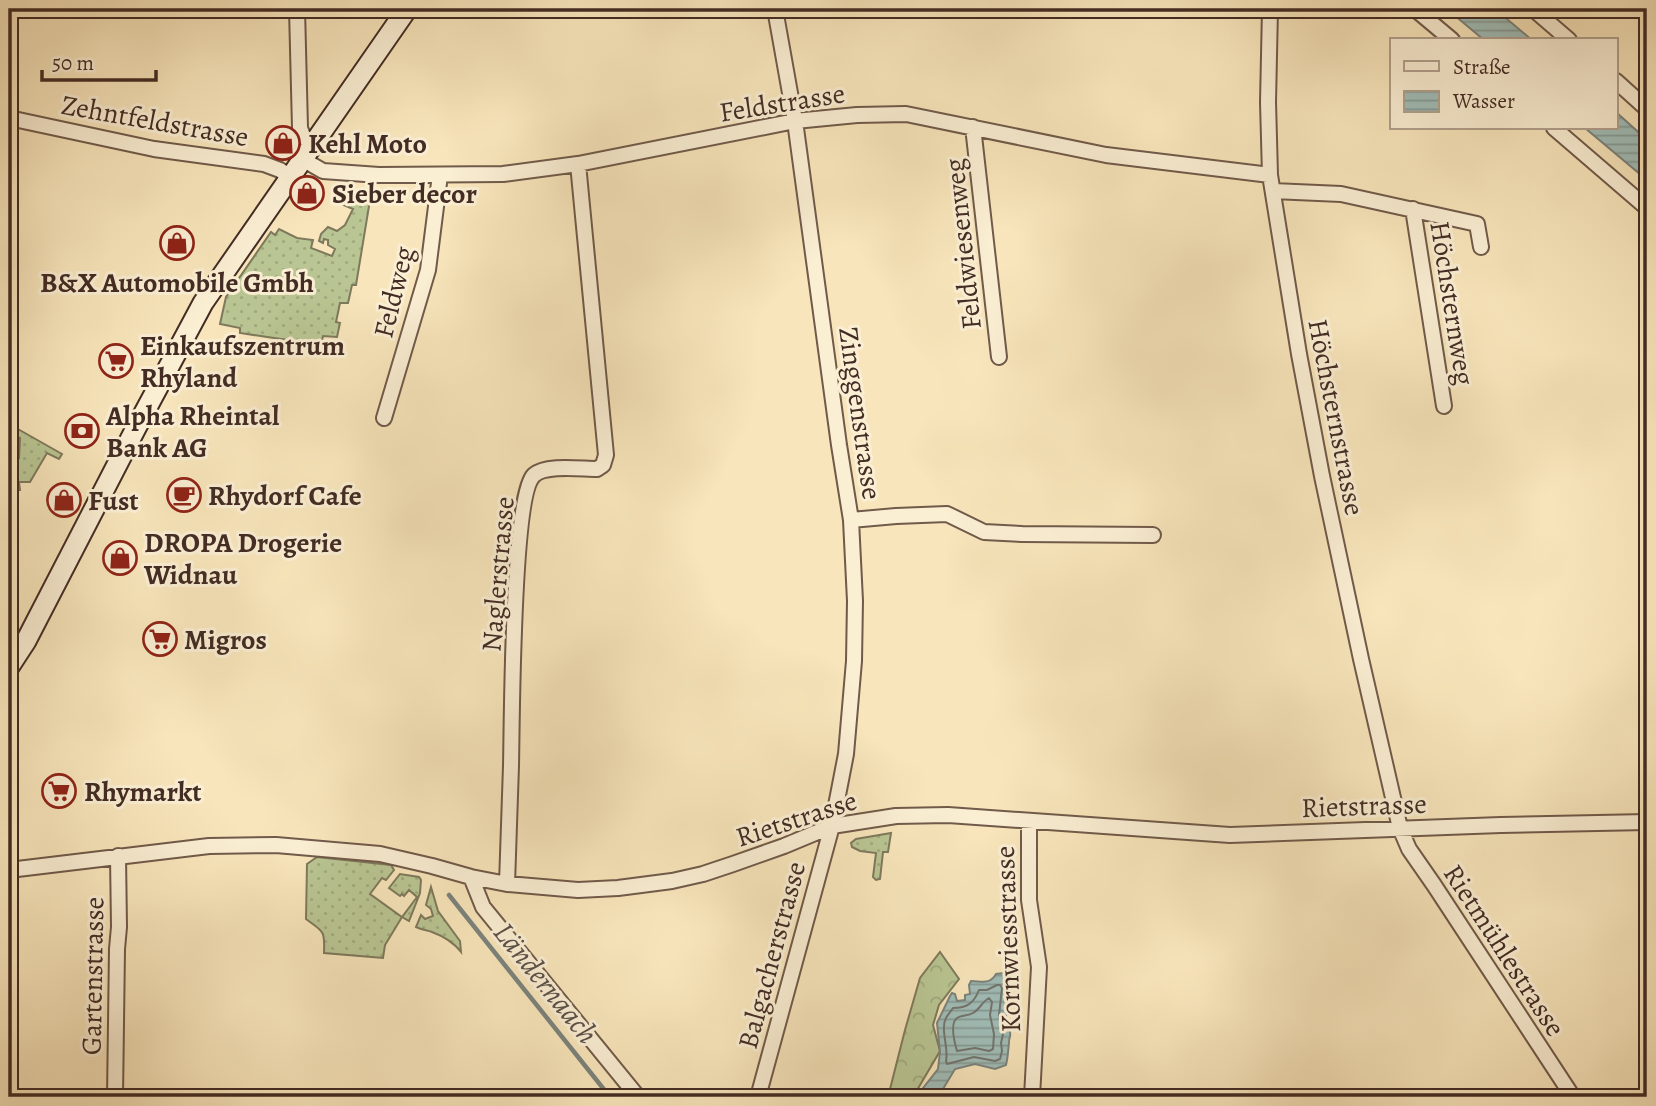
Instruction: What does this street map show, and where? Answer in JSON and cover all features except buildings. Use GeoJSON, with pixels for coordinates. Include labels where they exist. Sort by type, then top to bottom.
{"type":"FeatureCollection","features":[{"type":"Feature","properties":{"kind":"main road"},"geometry":{"type":"LineString","coordinates":[[9,667],[26,641],[190,326],[215,285],[407,9]]}},
{"type":"Feature","properties":{"kind":"street"},"geometry":{"type":"LineString","coordinates":[[297,9],[300,128],[307,152]]}},
{"type":"Feature","properties":{"kind":"street","name":"Zinggenstrasse"},"geometry":{"type":"LineString","coordinates":[[775,9],[795,121],[851,520],[855,601],[852,694],[846,754],[832,826]]}},
{"type":"Feature","properties":{"kind":"street","name":"Höchsternstrasse"},"geometry":{"type":"LineString","coordinates":[[1270,9],[1270,175],[1322,476],[1400,828]]}},
{"type":"Feature","properties":{"kind":"street"},"geometry":{"type":"LineString","coordinates":[[1415,9],[1450,38]]}},
{"type":"Feature","properties":{"kind":"street"},"geometry":{"type":"LineString","coordinates":[[1533,9],[1567,38]]}},
{"type":"Feature","properties":{"kind":"street"},"geometry":{"type":"LineString","coordinates":[[1618,83],[1647,109]]}},
{"type":"Feature","properties":{"kind":"street","name":"Feldstrasse"},"geometry":{"type":"LineString","coordinates":[[307,152],[323,171],[379,175],[503,173],[578,164],[795,121],[906,114],[1106,155],[1270,175]]}},
{"type":"Feature","properties":{"kind":"street","name":"Zehntfeldstrasse"},"geometry":{"type":"LineString","coordinates":[[9,118],[154,149],[264,164],[281,170],[290,177]]}},
{"type":"Feature","properties":{"kind":"street","name":"Feldwiesenweg"},"geometry":{"type":"LineString","coordinates":[[973,127],[999,357]]}},
{"type":"Feature","properties":{"kind":"street"},"geometry":{"type":"LineString","coordinates":[[1556,130],[1647,208]]}},
{"type":"Feature","properties":{"kind":"street","name":"Naglerstrasse"},"geometry":{"type":"LineString","coordinates":[[507,884],[514,622],[518,558],[527,487],[534,475],[547,468],[597,469],[603,465],[606,455],[578,164]]}},
{"type":"Feature","properties":{"kind":"street","name":"Feldweg"},"geometry":{"type":"LineString","coordinates":[[384,418],[428,270],[440,175]]}},
{"type":"Feature","properties":{"kind":"street","name":"Höchsternweg"},"geometry":{"type":"LineString","coordinates":[[1273,191],[1340,194],[1478,224],[1481,247]]}},
{"type":"Feature","properties":{"kind":"street","name":"Höchsternweg"},"geometry":{"type":"LineString","coordinates":[[1413,209],[1444,406]]}},
{"type":"Feature","properties":{"kind":"street"},"geometry":{"type":"LineString","coordinates":[[851,520],[947,514],[984,532],[1153,535]]}},
{"type":"Feature","properties":{"kind":"street","name":"Rietstrasse"},"geometry":{"type":"LineString","coordinates":[[9,870],[209,846],[276,845],[380,854],[507,884],[578,890],[618,888],[703,874],[832,826],[896,816],[948,815],[1230,835],[1647,822]]}},
{"type":"Feature","properties":{"kind":"street","name":"Kornwiesstrasse"},"geometry":{"type":"LineString","coordinates":[[1029,821],[1028,885],[1039,967],[1032,1097]]}},
{"type":"Feature","properties":{"kind":"street","name":"Balgacherstrasse"},"geometry":{"type":"LineString","coordinates":[[758,1097],[832,826]]}},
{"type":"Feature","properties":{"kind":"street","name":"Rietmühlestrasse"},"geometry":{"type":"LineString","coordinates":[[1400,828],[1409,849],[1573,1097]]}},
{"type":"Feature","properties":{"kind":"street","name":"Gartenstrasse"},"geometry":{"type":"LineString","coordinates":[[115,1097],[118,856]]}},
{"type":"Feature","properties":{"kind":"street"},"geometry":{"type":"LineString","coordinates":[[471,877],[483,907],[638,1097]]}},
{"type":"Feature","properties":{"kind":"green space"},"geometry":{"type":"Polygon","coordinates":[[[344,194],[371,194],[356,285],[352,285],[348,303],[340,303],[336,322],[340,323],[337,337],[323,336],[321,345],[240,333],[240,328],[220,324],[226,297],[271,232],[275,235],[279,229],[297,238],[313,240],[311,248],[332,256],[335,249],[328,245],[328,240],[324,239],[323,243],[319,241],[321,234],[328,227],[337,231],[345,225],[353,209],[339,203],[344,194]]]}},
{"type":"Feature","properties":{"kind":"green space"},"geometry":{"type":"Polygon","coordinates":[[[9,424],[62,454],[59,459],[47,453],[30,482],[19,482],[20,490],[15,490],[15,508],[9,510],[9,462],[10,459],[19,458],[20,438],[9,431],[9,424]]]}},
{"type":"Feature","properties":{"kind":"green space"},"geometry":{"type":"Polygon","coordinates":[[[891,833],[888,852],[883,852],[880,879],[876,880],[873,877],[876,853],[860,851],[852,847],[851,843],[856,839],[891,833]]]}},
{"type":"Feature","properties":{"kind":"green space"},"geometry":{"type":"Polygon","coordinates":[[[317,857],[391,865],[394,870],[386,880],[382,878],[370,894],[402,917],[385,945],[383,958],[324,953],[322,932],[306,919],[307,864],[317,857]]]}},
{"type":"Feature","properties":{"kind":"green space"},"geometry":{"type":"Polygon","coordinates":[[[400,874],[419,877],[420,893],[409,921],[402,917],[417,897],[409,890],[404,896],[400,896],[389,888],[400,874]]]}},
{"type":"Feature","properties":{"kind":"green space"},"geometry":{"type":"Polygon","coordinates":[[[431,887],[438,911],[460,941],[461,952],[444,938],[416,927],[421,915],[425,919],[433,916],[426,905],[431,887]]]}},
{"type":"Feature","properties":{"kind":"green space"},"geometry":{"type":"Polygon","coordinates":[[[940,952],[959,979],[939,1005],[933,1025],[940,1051],[913,1097],[888,1097],[920,978],[940,952]]]}},
{"type":"Feature","properties":{"kind":"water"},"geometry":{"type":"Polygon","coordinates":[[[1447,9],[1495,9],[1530,38],[1482,38],[1447,9]]]}},
{"type":"Feature","properties":{"kind":"water"},"geometry":{"type":"Polygon","coordinates":[[[1618,114],[1647,140],[1647,180],[1587,130],[1618,130],[1618,114]]]}},
{"type":"Feature","properties":{"kind":"water"},"geometry":{"type":"Polygon","coordinates":[[[1004,973],[1010,977],[1006,1015],[1010,1036],[1006,1065],[995,1069],[975,1064],[955,1069],[943,1089],[943,1097],[916,1097],[938,1069],[940,1052],[937,1023],[952,993],[957,1001],[965,1000],[965,995],[970,994],[971,981],[988,981],[996,974],[1004,973]]]}},
{"type":"Feature","properties":{"kind":"waterway","name":"Ländernaach"},"geometry":{"type":"LineString","coordinates":[[449,895],[610,1097]]}},
{"type":"Feature","properties":{"kind":"place","name":"Kehl Moto"},"geometry":{"type":"Point","coordinates":[283,143]}},
{"type":"Feature","properties":{"kind":"place","name":"Sieber decor"},"geometry":{"type":"Point","coordinates":[307,193]}},
{"type":"Feature","properties":{"kind":"place","name":"B&X Automobile Gmbh"},"geometry":{"type":"Point","coordinates":[177,243]}},
{"type":"Feature","properties":{"kind":"place","name":"Einkaufszentrum Rhyland"},"geometry":{"type":"Point","coordinates":[116,361]}},
{"type":"Feature","properties":{"kind":"place","name":"Alpha Rheintal Bank AG"},"geometry":{"type":"Point","coordinates":[82,431]}},
{"type":"Feature","properties":{"kind":"place","name":"Rhydorf Cafe"},"geometry":{"type":"Point","coordinates":[184,495]}},
{"type":"Feature","properties":{"kind":"place","name":"Fust"},"geometry":{"type":"Point","coordinates":[64,500]}},
{"type":"Feature","properties":{"kind":"place","name":"DROPA Drogerie Widnau"},"geometry":{"type":"Point","coordinates":[120,558]}},
{"type":"Feature","properties":{"kind":"place","name":"Migros"},"geometry":{"type":"Point","coordinates":[160,639]}},
{"type":"Feature","properties":{"kind":"place","name":"Rhymarkt"},"geometry":{"type":"Point","coordinates":[59,791]}}]}
